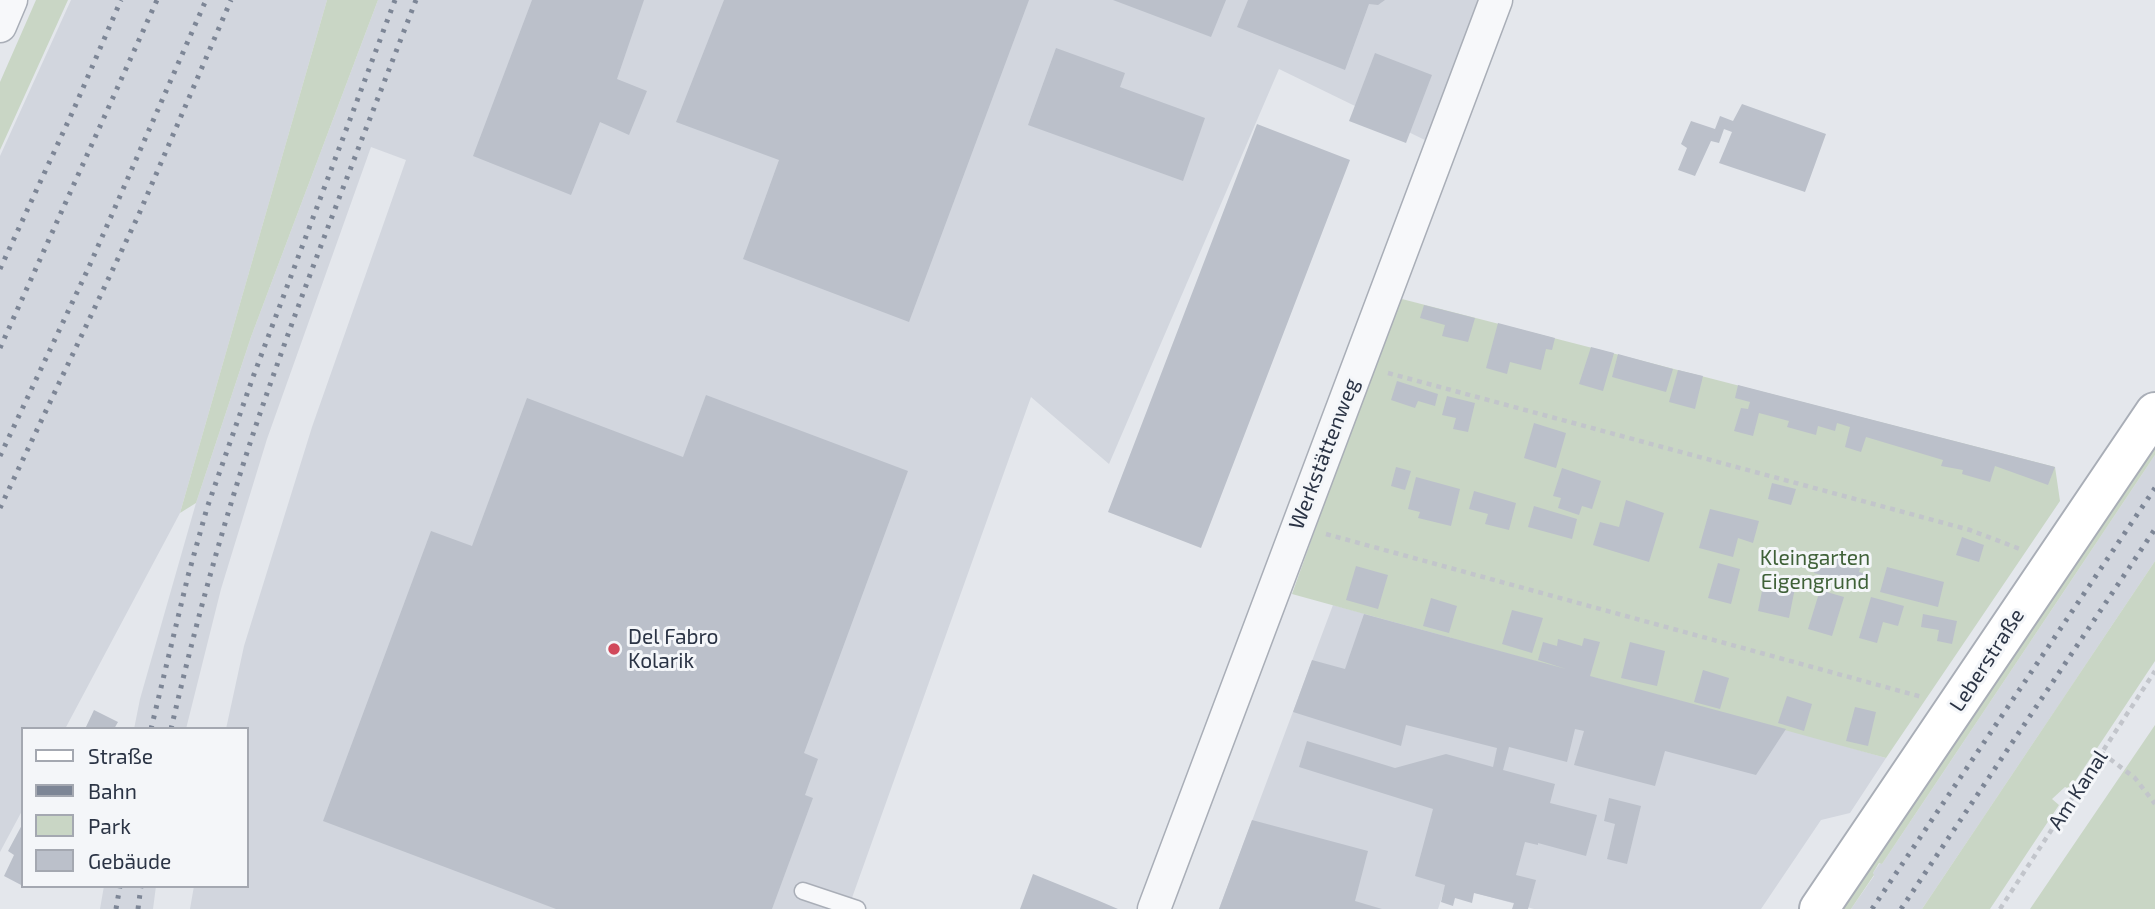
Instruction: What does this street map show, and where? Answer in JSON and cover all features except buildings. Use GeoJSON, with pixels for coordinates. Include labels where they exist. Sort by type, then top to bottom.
{"type":"FeatureCollection","features":[{"type":"Feature","properties":{"kind":"main road","name":"Leberstraße"},"geometry":{"type":"LineString","coordinates":[[1819,909],[2155,412]]}},
{"type":"Feature","properties":{"kind":"street"},"geometry":{"type":"LineString","coordinates":[[0,26],[11,0]]}},
{"type":"Feature","properties":{"kind":"street","name":"Werkstättenweg"},"geometry":{"type":"LineString","coordinates":[[1154,909],[1306,528],[1496,0]]}},
{"type":"Feature","properties":{"kind":"lane"},"geometry":{"type":"LineString","coordinates":[[803,891],[857,909]]}},
{"type":"Feature","properties":{"kind":"path"},"geometry":{"type":"LineString","coordinates":[[1386,372],[1970,530],[2026,551]]}},
{"type":"Feature","properties":{"kind":"path"},"geometry":{"type":"LineString","coordinates":[[1306,528],[1927,698]]}},
{"type":"Feature","properties":{"kind":"path","name":"Am Kanal"},"geometry":{"type":"LineString","coordinates":[[2000,909],[2155,671]]}},
{"type":"Feature","properties":{"kind":"path"},"geometry":{"type":"LineString","coordinates":[[2102,753],[2135,778],[2155,804]]}},
{"type":"Feature","properties":{"kind":"shaded area"},"geometry":{"type":"Polygon","coordinates":[[[71,0],[327,0],[180,513],[66,727],[21,727],[21,813],[0,852],[0,156],[71,0]]]}},
{"type":"Feature","properties":{"kind":"shaded area"},"geometry":{"type":"Polygon","coordinates":[[[378,0],[1483,0],[1429,142],[1279,69],[1109,464],[1031,397],[848,909],[190,909],[194,888],[248,888],[248,727],[226,727],[244,646],[312,427],[406,160],[371,147],[267,439],[221,589],[186,727],[134,727],[196,503],[251,337],[378,0]]]}},
{"type":"Feature","properties":{"kind":"shaded area"},"geometry":{"type":"Polygon","coordinates":[[[2155,455],[2155,561],[2054,712],[1922,909],[1851,909],[1874,876],[1873,873],[1880,863],[1882,864],[2155,455]]]}},
{"type":"Feature","properties":{"kind":"shaded area"},"geometry":{"type":"Polygon","coordinates":[[[1333,605],[1886,758],[1850,813],[1821,820],[1761,909],[1534,909],[1446,885],[1438,909],[1219,909],[1333,605]]]}},
{"type":"Feature","properties":{"kind":"shaded area"},"geometry":{"type":"Polygon","coordinates":[[[104,888],[156,888],[153,909],[100,909],[104,888]]]}},
{"type":"Feature","properties":{"kind":"green space"},"geometry":{"type":"Polygon","coordinates":[[[36,0],[68,0],[0,150],[0,82],[36,0]]]}},
{"type":"Feature","properties":{"kind":"green space"},"geometry":{"type":"Polygon","coordinates":[[[327,0],[378,0],[251,337],[196,503],[180,513],[327,0]]]}},
{"type":"Feature","properties":{"kind":"green space","name":"Kleingarten Eigengrund"},"geometry":{"type":"Polygon","coordinates":[[[1398,298],[2055,467],[2060,501],[1886,758],[1292,594],[1398,298]]]}},
{"type":"Feature","properties":{"kind":"green space"},"geometry":{"type":"Polygon","coordinates":[[[2155,438],[2155,455],[1882,864],[1879,863],[1851,909],[1842,909],[2155,438]]]}},
{"type":"Feature","properties":{"kind":"green space"},"geometry":{"type":"Polygon","coordinates":[[[2155,561],[2155,661],[2070,789],[2065,787],[2052,799],[2059,805],[1990,909],[1922,909],[2155,561]]]}},
{"type":"Feature","properties":{"kind":"green space"},"geometry":{"type":"Polygon","coordinates":[[[2155,725],[2155,909],[2030,909],[2155,725]]]}},
{"type":"Feature","properties":{"kind":"railway"},"geometry":{"type":"LineString","coordinates":[[0,269],[121,0]]}},
{"type":"Feature","properties":{"kind":"railway"},"geometry":{"type":"LineString","coordinates":[[0,348],[157,0]]}},
{"type":"Feature","properties":{"kind":"railway"},"geometry":{"type":"LineString","coordinates":[[0,456],[88,269],[206,0]]}},
{"type":"Feature","properties":{"kind":"railway"},"geometry":{"type":"LineString","coordinates":[[0,508],[139,214],[231,0]]}},
{"type":"Feature","properties":{"kind":"railway"},"geometry":{"type":"LineString","coordinates":[[151,727],[207,508],[253,377],[395,0]]}},
{"type":"Feature","properties":{"kind":"railway"},"geometry":{"type":"LineString","coordinates":[[171,727],[216,554],[256,424],[416,0]]}},
{"type":"Feature","properties":{"kind":"railway"},"geometry":{"type":"LineString","coordinates":[[1872,909],[2155,488]]}},
{"type":"Feature","properties":{"kind":"railway"},"geometry":{"type":"LineString","coordinates":[[1901,909],[2155,529]]}},
{"type":"Feature","properties":{"kind":"railway"},"geometry":{"type":"LineString","coordinates":[[116,909],[120,888]]}},
{"type":"Feature","properties":{"kind":"railway"},"geometry":{"type":"LineString","coordinates":[[138,909],[141,888]]}},
{"type":"Feature","properties":{"kind":"place","name":"Del Fabro Kolarik"},"geometry":{"type":"Point","coordinates":[614,649]}}]}
